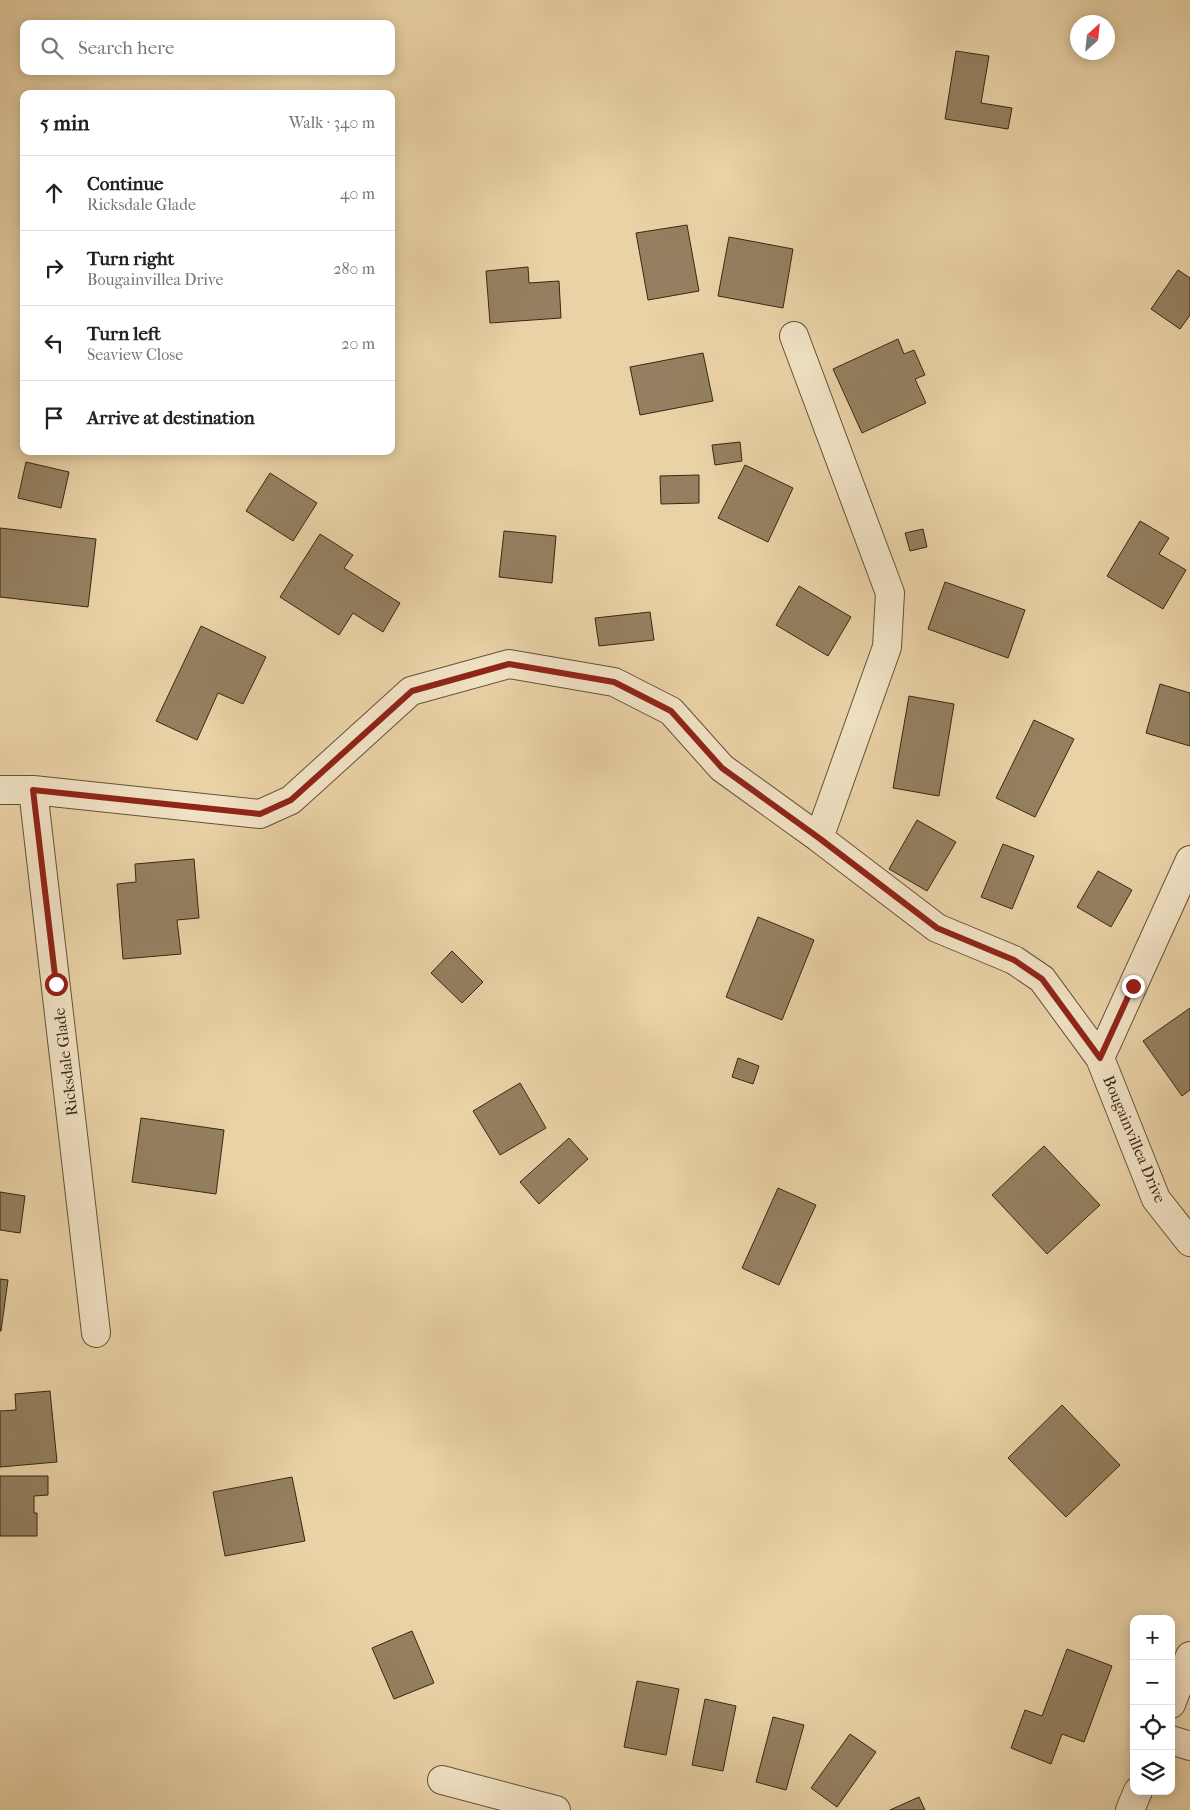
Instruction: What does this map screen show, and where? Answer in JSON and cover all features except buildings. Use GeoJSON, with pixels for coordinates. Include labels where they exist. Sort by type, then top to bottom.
{"type":"FeatureCollection","features":[{"type":"Feature","properties":{"kind":"street"},"geometry":{"type":"LineString","coordinates":[[794,336],[890,593],[887,647],[819,838]]}},
{"type":"Feature","properties":{"kind":"street","name":"Bougainvillea Drive"},"geometry":{"type":"LineString","coordinates":[[0,790],[33,790],[260,814],[291,800],[412,691],[509,664],[614,682],[671,711],[722,768],[819,838],[937,928],[1014,960],[1042,979],[1100,1058],[1156,1199],[1190,1242]]}},
{"type":"Feature","properties":{"kind":"street","name":"Ricksdale Glade"},"geometry":{"type":"LineString","coordinates":[[33,790],[96,1333]]}},
{"type":"Feature","properties":{"kind":"street"},"geometry":{"type":"LineString","coordinates":[[1100,1058],[1190,860]]}},
{"type":"Feature","properties":{"kind":"street"},"geometry":{"type":"LineString","coordinates":[[1175,1694],[1190,1656]]}},
{"type":"Feature","properties":{"kind":"street"},"geometry":{"type":"LineString","coordinates":[[1175,1741],[1190,1746]]}},
{"type":"Feature","properties":{"kind":"street"},"geometry":{"type":"LineString","coordinates":[[442,1780],[529,1806],[556,1810]]}},
{"type":"Feature","properties":{"kind":"street"},"geometry":{"type":"LineString","coordinates":[[1130,1810],[1136,1795]]}},
{"type":"Feature","properties":{"kind":"route"},"geometry":{"type":"LineString","coordinates":[[56,984],[33,790],[260,814],[291,800],[412,691],[509,664],[614,682],[671,711],[722,768],[819,838],[937,928],[1014,960],[1042,979],[1100,1058],[1133,986]]}}]}
